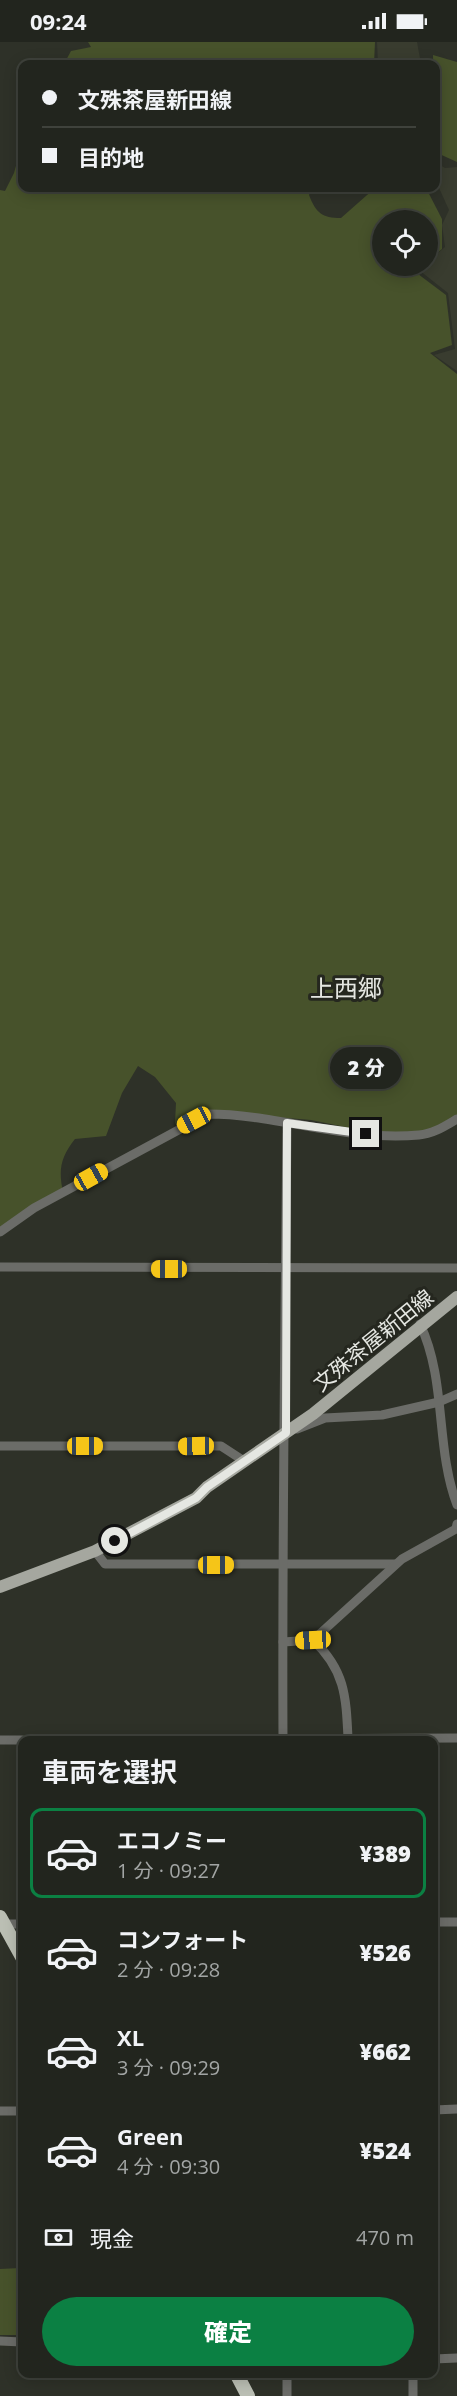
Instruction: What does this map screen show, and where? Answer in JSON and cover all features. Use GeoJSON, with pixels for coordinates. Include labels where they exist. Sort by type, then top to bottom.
{"type":"FeatureCollection","features":[{"type":"Feature","properties":{"kind":"highway"},"geometry":{"type":"LineString","coordinates":[[0,1917],[18,1950]]}},
{"type":"Feature","properties":{"kind":"highway"},"geometry":{"type":"LineString","coordinates":[[239,2378],[248,2396]]}},
{"type":"Feature","properties":{"kind":"main road","name":"文殊茶屋新田線"},"geometry":{"type":"LineString","coordinates":[[0,1587],[95,1551],[196,1498],[207,1487],[313,1414],[420,1324],[457,1297]]}},
{"type":"Feature","properties":{"kind":"street"},"geometry":{"type":"LineString","coordinates":[[0,1232],[34,1208],[208,1114],[236,1114],[366,1134],[419,1135],[436,1131],[457,1119]]}},
{"type":"Feature","properties":{"kind":"street"},"geometry":{"type":"LineString","coordinates":[[284,1736],[282,1565],[286,1433],[287,1123]]}},
{"type":"Feature","properties":{"kind":"street"},"geometry":{"type":"LineString","coordinates":[[0,1268],[457,1268]]}},
{"type":"Feature","properties":{"kind":"street"},"geometry":{"type":"LineString","coordinates":[[420,1324],[431,1347],[457,1505]]}},
{"type":"Feature","properties":{"kind":"street"},"geometry":{"type":"LineString","coordinates":[[286,1433],[325,1418],[375,1416],[439,1402],[457,1394]]}},
{"type":"Feature","properties":{"kind":"street"},"geometry":{"type":"LineString","coordinates":[[0,1446],[221,1446],[244,1461]]}},
{"type":"Feature","properties":{"kind":"street"},"geometry":{"type":"LineString","coordinates":[[283,1642],[313,1640],[395,1564],[445,1537],[456,1529],[457,1524]]}},
{"type":"Feature","properties":{"kind":"street"},"geometry":{"type":"LineString","coordinates":[[95,1551],[105,1564],[395,1564]]}},
{"type":"Feature","properties":{"kind":"street"},"geometry":{"type":"LineString","coordinates":[[313,1640],[341,1675],[347,1704],[348,1736]]}},
{"type":"Feature","properties":{"kind":"street"},"geometry":{"type":"LineString","coordinates":[[438,1738],[457,1738]]}},
{"type":"Feature","properties":{"kind":"street"},"geometry":{"type":"LineString","coordinates":[[0,1740],[18,1740]]}},
{"type":"Feature","properties":{"kind":"street"},"geometry":{"type":"LineString","coordinates":[[438,1922],[457,1922]]}},
{"type":"Feature","properties":{"kind":"street"},"geometry":{"type":"LineString","coordinates":[[0,1924],[18,1924]]}},
{"type":"Feature","properties":{"kind":"street"},"geometry":{"type":"LineString","coordinates":[[438,2110],[457,2109]]}},
{"type":"Feature","properties":{"kind":"street"},"geometry":{"type":"LineString","coordinates":[[0,2111],[18,2111]]}},
{"type":"Feature","properties":{"kind":"street"},"geometry":{"type":"LineString","coordinates":[[0,2341],[18,2342]]}},
{"type":"Feature","properties":{"kind":"street"},"geometry":{"type":"LineString","coordinates":[[438,2359],[457,2358]]}},
{"type":"Feature","properties":{"kind":"street"},"geometry":{"type":"LineString","coordinates":[[287,2378],[287,2396]]}},
{"type":"Feature","properties":{"kind":"street"},"geometry":{"type":"LineString","coordinates":[[413,2378],[413,2396]]}},
{"type":"Feature","properties":{"kind":"shaded area"},"geometry":{"type":"Polygon","coordinates":[[[377,42],[417,42],[420,60],[378,60],[377,42]]]}},
{"type":"Feature","properties":{"kind":"shaded area"},"geometry":{"type":"Polygon","coordinates":[[[440,165],[445,168],[457,167],[457,371],[434,355],[455,349],[448,293],[427,276],[438,276],[438,253],[445,247],[442,225],[449,210],[440,190],[440,165]]]}},
{"type":"Feature","properties":{"kind":"green space"},"geometry":{"type":"Polygon","coordinates":[[[88,42],[375,42],[374,60],[66,60],[71,51],[91,47],[88,42]]]}},
{"type":"Feature","properties":{"kind":"green space"},"geometry":{"type":"Polygon","coordinates":[[[433,55],[457,62],[457,162],[440,154],[440,60],[433,60],[433,55]]]}},
{"type":"Feature","properties":{"kind":"green space"},"geometry":{"type":"Polygon","coordinates":[[[18,158],[18,192],[310,192],[309,195],[314,206],[320,213],[329,217],[341,218],[370,192],[428,192],[437,210],[372,210],[372,276],[421,276],[446,295],[452,345],[430,353],[457,374],[457,1122],[404,1139],[311,1120],[226,1113],[213,1114],[181,1129],[175,1123],[176,1103],[155,1077],[138,1066],[122,1093],[106,1136],[75,1139],[67,1152],[61,1170],[63,1192],[0,1229],[0,190],[5,191],[18,158]]]}},
{"type":"Feature","properties":{"kind":"green space"},"geometry":{"type":"Polygon","coordinates":[[[438,211],[442,219],[442,249],[438,252],[438,211]]]}},
{"type":"Feature","properties":{"kind":"green space"},"geometry":{"type":"Polygon","coordinates":[[[18,2268],[16,2304],[18,2306],[18,2335],[0,2335],[0,2269],[18,2268]]]}},
{"type":"Feature","properties":{"kind":"district","name":"上西郷"},"geometry":{"type":"Point","coordinates":[346,987]}},
{"type":"Feature","properties":{"kind":"route"},"geometry":{"type":"LineString","coordinates":[[115,1541],[196,1498],[207,1487],[286,1433],[287,1123],[366,1134]]}}]}
